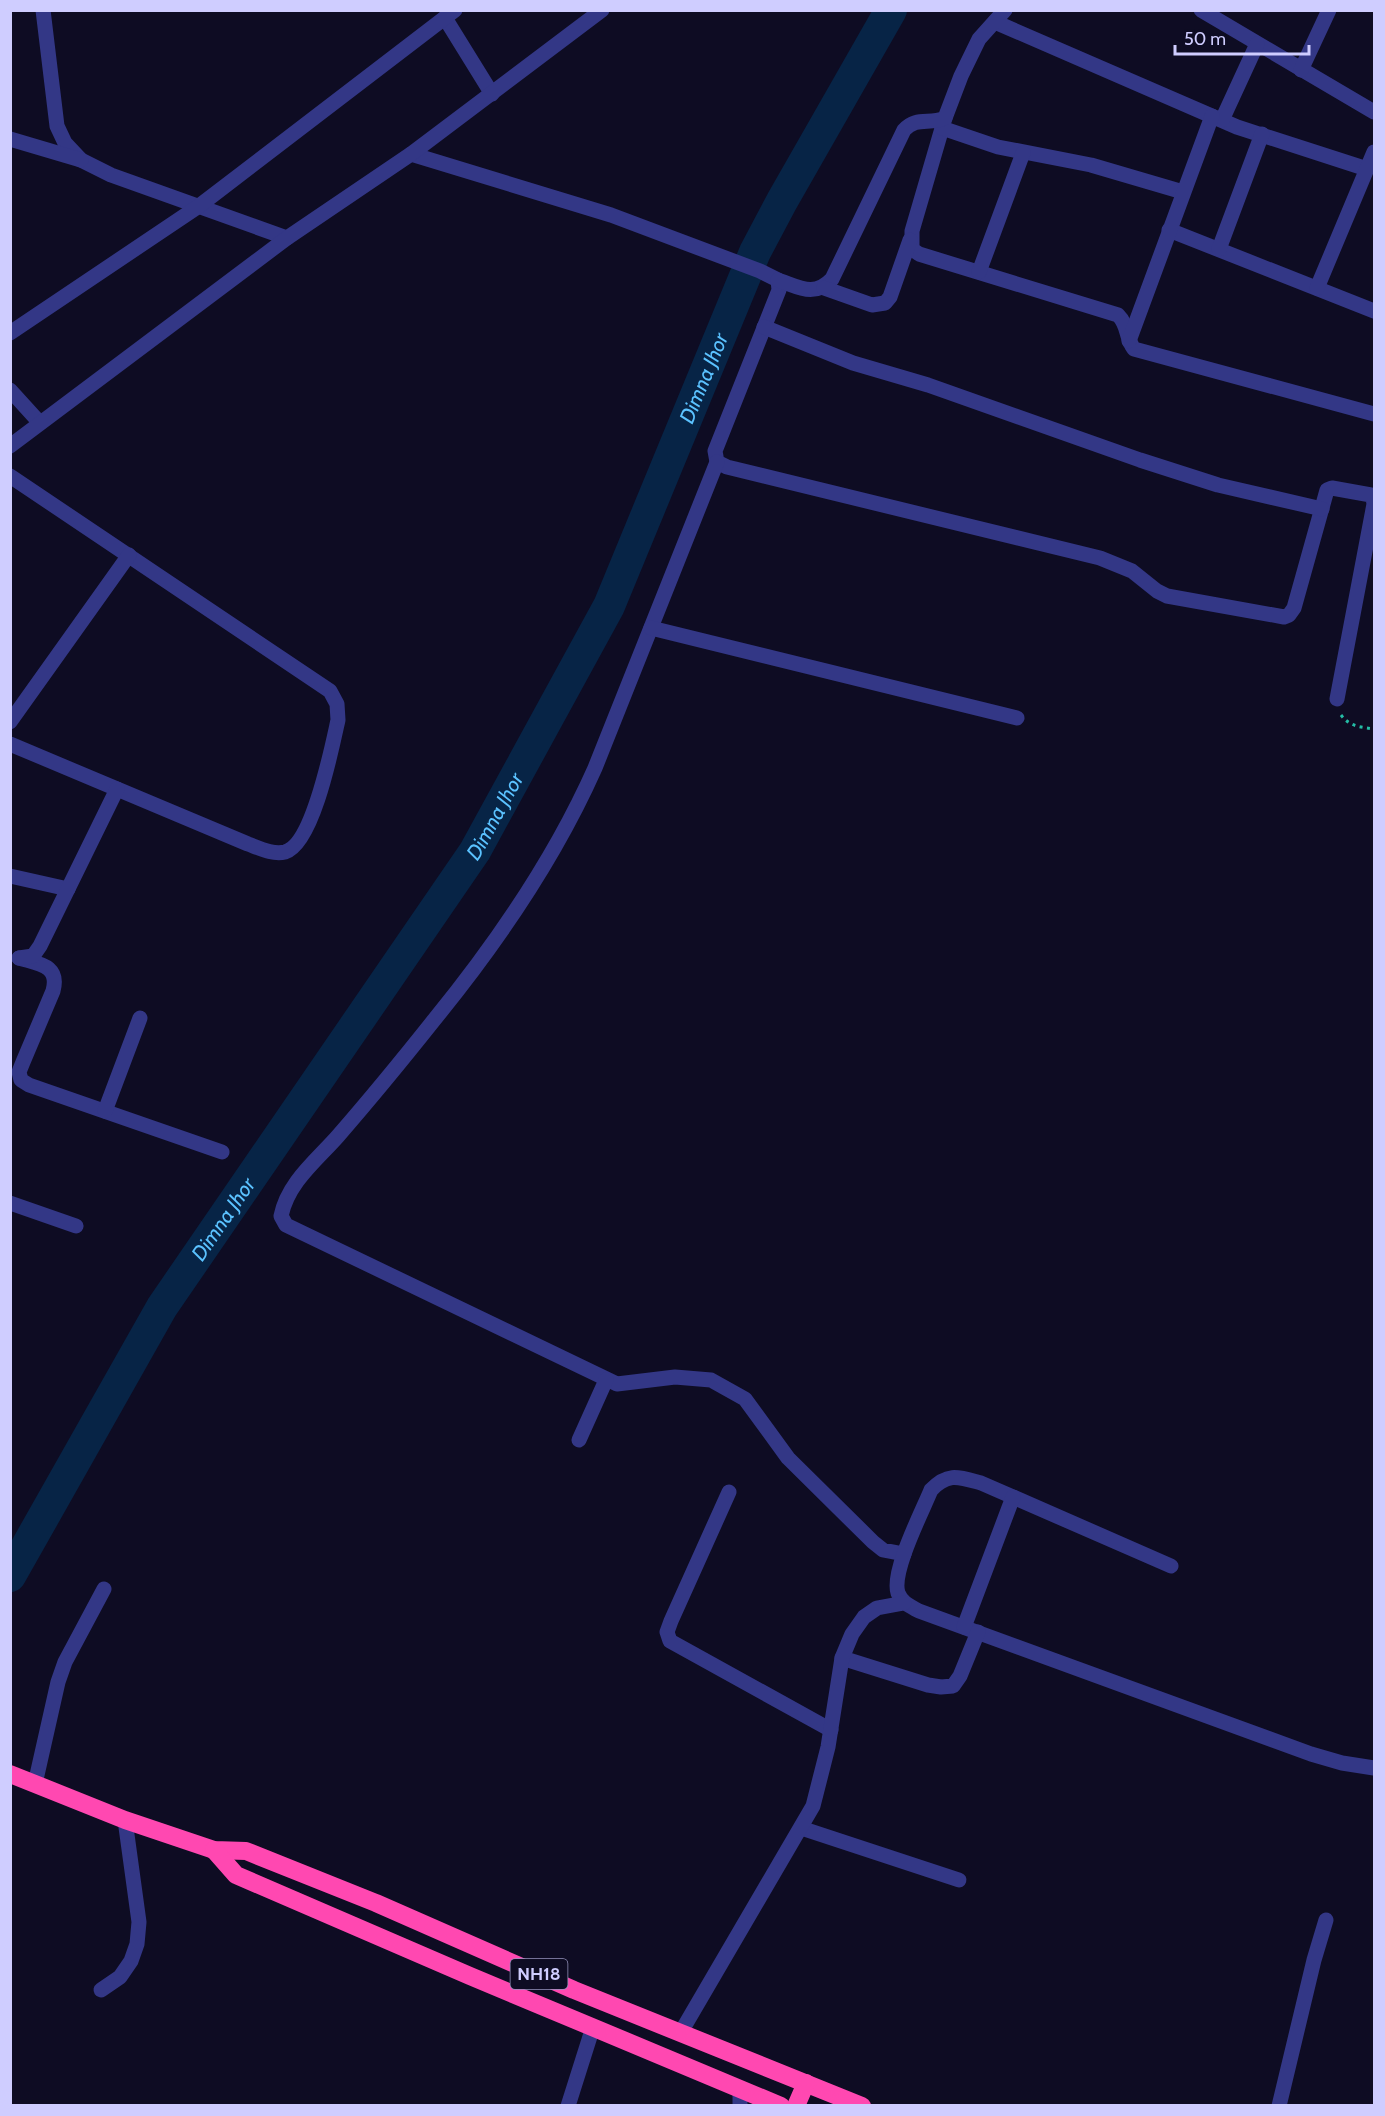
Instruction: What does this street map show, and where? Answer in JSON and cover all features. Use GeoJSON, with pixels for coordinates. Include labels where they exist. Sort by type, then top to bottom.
{"type":"FeatureCollection","features":[{"type":"Feature","properties":{"kind":"highway","name":"NH18"},"geometry":{"type":"LineString","coordinates":[[10,1774],[125,1820],[214,1850],[246,1851],[376,1903],[574,1990],[862,2106]]}},
{"type":"Feature","properties":{"kind":"highway","name":"NH18"},"geometry":{"type":"LineString","coordinates":[[214,1850],[236,1875],[593,2027],[740,2097],[781,2106]]}},
{"type":"Feature","properties":{"kind":"highway"},"geometry":{"type":"LineString","coordinates":[[796,2106],[806,2083]]}},
{"type":"Feature","properties":{"kind":"street"},"geometry":{"type":"LineString","coordinates":[[44,10],[57,126],[66,144],[81,160]]}},
{"type":"Feature","properties":{"kind":"street"},"geometry":{"type":"LineString","coordinates":[[10,446],[287,238],[411,154],[602,10]]}},
{"type":"Feature","properties":{"kind":"street"},"geometry":{"type":"LineString","coordinates":[[1201,10],[1374,112]]}},
{"type":"Feature","properties":{"kind":"street"},"geometry":{"type":"LineString","coordinates":[[1301,70],[1329,10]]}},
{"type":"Feature","properties":{"kind":"street"},"geometry":{"type":"LineString","coordinates":[[10,333],[199,206],[450,14],[492,94]]}},
{"type":"Feature","properties":{"kind":"street"},"geometry":{"type":"LineString","coordinates":[[824,288],[872,304],[885,303],[890,297],[910,240],[944,123],[967,62],[979,39],[1000,16],[1217,118],[1367,169]]}},
{"type":"Feature","properties":{"kind":"street"},"geometry":{"type":"LineString","coordinates":[[1128,342],[1184,192],[1217,118],[1257,44]]}},
{"type":"Feature","properties":{"kind":"street"},"geometry":{"type":"LineString","coordinates":[[411,154],[602,212],[711,252],[778,280],[816,291],[824,288],[832,279],[904,130],[910,124],[918,121],[939,121],[998,147],[1091,165],[1184,192]]}},
{"type":"Feature","properties":{"kind":"street"},"geometry":{"type":"LineString","coordinates":[[1219,249],[1262,134]]}},
{"type":"Feature","properties":{"kind":"street"},"geometry":{"type":"LineString","coordinates":[[10,139],[81,160],[111,175],[287,238]]}},
{"type":"Feature","properties":{"kind":"street"},"geometry":{"type":"LineString","coordinates":[[1317,288],[1374,152]]}},
{"type":"Feature","properties":{"kind":"street"},"geometry":{"type":"LineString","coordinates":[[979,273],[1023,153]]}},
{"type":"Feature","properties":{"kind":"street"},"geometry":{"type":"LineString","coordinates":[[1169,230],[1374,310]]}},
{"type":"Feature","properties":{"kind":"street"},"geometry":{"type":"LineString","coordinates":[[910,240],[912,249],[919,254],[1118,315],[1125,323],[1128,342],[1134,349],[1374,414]]}},
{"type":"Feature","properties":{"kind":"street"},"geometry":{"type":"LineString","coordinates":[[778,280],[780,287],[715,451],[717,462],[581,800],[499,935],[435,1020],[292,1189],[281,1216],[286,1225],[606,1380],[617,1384],[675,1377],[711,1380],[745,1399],[788,1458],[873,1542],[883,1550],[904,1554]]}},
{"type":"Feature","properties":{"kind":"street"},"geometry":{"type":"LineString","coordinates":[[764,327],[852,363],[928,385],[1140,460],[1218,485],[1322,509]]}},
{"type":"Feature","properties":{"kind":"street"},"geometry":{"type":"LineString","coordinates":[[10,390],[40,423]]}},
{"type":"Feature","properties":{"kind":"street"},"geometry":{"type":"LineString","coordinates":[[717,462],[727,467],[1100,558],[1132,571],[1167,596],[1284,617],[1289,615],[1294,608],[1326,492],[1330,488],[1374,496],[1337,699]]}},
{"type":"Feature","properties":{"kind":"street"},"geometry":{"type":"LineString","coordinates":[[10,476],[330,691],[337,704],[338,720],[310,823],[297,843],[285,852],[271,852],[248,844],[10,744]]}},
{"type":"Feature","properties":{"kind":"street"},"geometry":{"type":"LineString","coordinates":[[10,722],[129,555]]}},
{"type":"Feature","properties":{"kind":"street"},"geometry":{"type":"LineString","coordinates":[[651,627],[1017,718]]}},
{"type":"Feature","properties":{"kind":"street"},"geometry":{"type":"LineString","coordinates":[[15,957],[33,956],[40,946],[117,789]]}},
{"type":"Feature","properties":{"kind":"street"},"geometry":{"type":"LineString","coordinates":[[10,876],[68,889]]}},
{"type":"Feature","properties":{"kind":"street"},"geometry":{"type":"LineString","coordinates":[[15,957],[43,966],[52,972],[56,980],[19,1072],[21,1080],[29,1085],[222,1152]]}},
{"type":"Feature","properties":{"kind":"street"},"geometry":{"type":"LineString","coordinates":[[105,1111],[140,1018]]}},
{"type":"Feature","properties":{"kind":"street"},"geometry":{"type":"LineString","coordinates":[[10,1203],[76,1226]]}},
{"type":"Feature","properties":{"kind":"street"},"geometry":{"type":"LineString","coordinates":[[579,1440],[606,1380]]}},
{"type":"Feature","properties":{"kind":"street"},"geometry":{"type":"LineString","coordinates":[[1171,1566],[1013,1497],[963,1478],[951,1477],[939,1482],[931,1490],[904,1554],[897,1579],[898,1592],[904,1603],[919,1611],[1311,1754],[1374,1768]]}},
{"type":"Feature","properties":{"kind":"street"},"geometry":{"type":"LineString","coordinates":[[729,1492],[671,1621],[667,1632],[670,1641],[831,1730]]}},
{"type":"Feature","properties":{"kind":"street"},"geometry":{"type":"LineString","coordinates":[[842,1658],[928,1685],[953,1686],[960,1676],[971,1630],[1013,1497]]}},
{"type":"Feature","properties":{"kind":"street"},"geometry":{"type":"LineString","coordinates":[[35,1784],[58,1682],[65,1662],[104,1589]]}},
{"type":"Feature","properties":{"kind":"street"},"geometry":{"type":"LineString","coordinates":[[681,2032],[813,1806],[822,1777],[842,1658],[852,1634],[864,1617],[877,1608],[904,1603]]}},
{"type":"Feature","properties":{"kind":"street"},"geometry":{"type":"LineString","coordinates":[[101,1990],[120,1977],[131,1961],[137,1944],[139,1922],[125,1820]]}},
{"type":"Feature","properties":{"kind":"street"},"geometry":{"type":"LineString","coordinates":[[801,1828],[959,1880]]}},
{"type":"Feature","properties":{"kind":"street"},"geometry":{"type":"LineString","coordinates":[[1279,2106],[1314,1960],[1326,1920]]}},
{"type":"Feature","properties":{"kind":"street"},"geometry":{"type":"LineString","coordinates":[[568,2106],[593,2027]]}},
{"type":"Feature","properties":{"kind":"path"},"geometry":{"type":"LineString","coordinates":[[1337,699],[1341,714],[1347,722],[1356,727],[1374,729]]}},
{"type":"Feature","properties":{"kind":"waterway","name":"Dimna Jhor"},"geometry":{"type":"LineString","coordinates":[[10,1576],[162,1307],[475,851],[609,606],[755,252],[891,10]]}}]}
